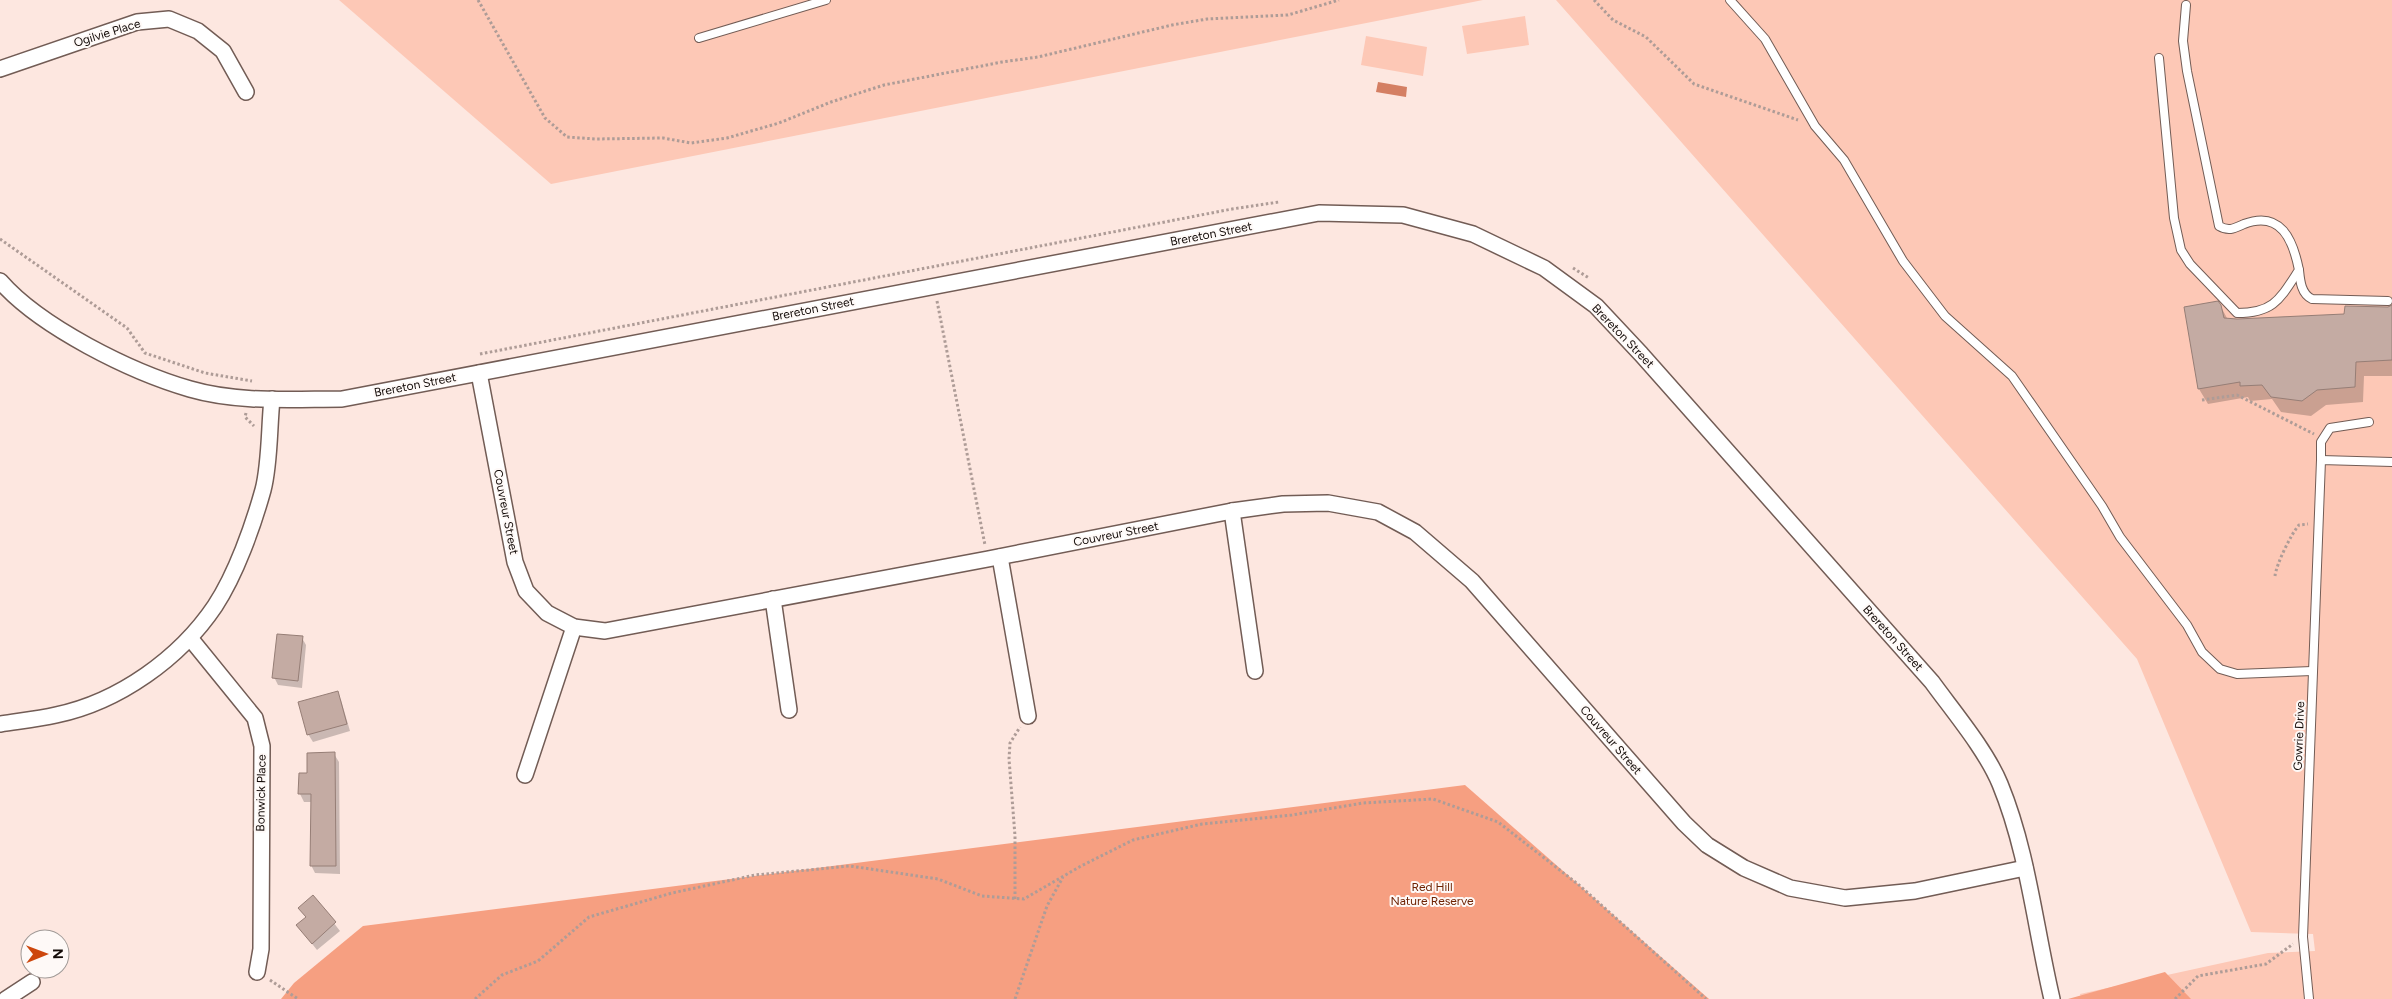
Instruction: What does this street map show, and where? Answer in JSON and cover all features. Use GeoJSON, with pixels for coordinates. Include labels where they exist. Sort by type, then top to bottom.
{"type":"FeatureCollection","features":[{"type":"Feature","properties":{"kind":"street","name":"Ogilvie Place"},"geometry":{"type":"LineString","coordinates":[[0,69],[137,22],[169,19],[198,31],[223,51],[246,92]]}},
{"type":"Feature","properties":{"kind":"street","name":"Brereton Street"},"geometry":{"type":"LineString","coordinates":[[0,281],[10,292],[66,334],[141,370],[191,389],[272,399],[342,399],[1319,213],[1403,215],[1474,234],[1544,268],[1596,306],[1641,354],[1932,682],[1967,730],[1999,782],[2016,831],[2052,999]]}},
{"type":"Feature","properties":{"kind":"street","name":"Couvreur Street"},"geometry":{"type":"LineString","coordinates":[[479,373],[515,562],[526,591],[547,613],[574,627],[605,631],[994,558],[1232,510],[1283,504],[1328,503],[1378,512],[1415,532],[1472,581],[1684,823],[1708,845],[1744,868],[1790,888],[1845,898],[1915,891],[2025,868]]}},
{"type":"Feature","properties":{"kind":"street"},"geometry":{"type":"LineString","coordinates":[[0,724],[58,715],[107,698],[147,674],[190,638],[216,605],[244,548],[263,488],[272,399]]}},
{"type":"Feature","properties":{"kind":"street"},"geometry":{"type":"LineString","coordinates":[[1232,510],[1255,671]]}},
{"type":"Feature","properties":{"kind":"street"},"geometry":{"type":"LineString","coordinates":[[994,558],[1028,716]]}},
{"type":"Feature","properties":{"kind":"street"},"geometry":{"type":"LineString","coordinates":[[773,599],[789,710]]}},
{"type":"Feature","properties":{"kind":"street"},"geometry":{"type":"LineString","coordinates":[[525,775],[574,627]]}},
{"type":"Feature","properties":{"kind":"street","name":"Bonwick Place"},"geometry":{"type":"LineString","coordinates":[[190,638],[255,718],[262,746],[261,949],[257,972]]}},
{"type":"Feature","properties":{"kind":"street"},"geometry":{"type":"LineString","coordinates":[[6,999],[32,982]]}},
{"type":"Feature","properties":{"kind":"lane"},"geometry":{"type":"LineString","coordinates":[[699,38],[826,0]]}},
{"type":"Feature","properties":{"kind":"lane"},"geometry":{"type":"LineString","coordinates":[[1730,0],[1765,39],[1815,126],[1844,160],[1903,261],[1945,316],[2012,376],[2102,506],[2120,537],[2187,625],[2202,652],[2220,669],[2237,674],[2312,671]]}},
{"type":"Feature","properties":{"kind":"lane"},"geometry":{"type":"LineString","coordinates":[[2186,5],[2183,41],[2186,63],[2219,226],[2232,230],[2254,221],[2271,222],[2282,229],[2292,241],[2302,289],[2308,297],[2388,301]]}},
{"type":"Feature","properties":{"kind":"lane"},"geometry":{"type":"LineString","coordinates":[[2159,58],[2174,218],[2181,250],[2190,264],[2237,313],[2255,313],[2270,308],[2282,297],[2298,270]]}},
{"type":"Feature","properties":{"kind":"lane"},"geometry":{"type":"LineString","coordinates":[[2322,437],[2330,428],[2369,422]]}},
{"type":"Feature","properties":{"kind":"lane","name":"Gowrie Drive"},"geometry":{"type":"LineString","coordinates":[[2309,999],[2304,936],[2312,671],[2322,437]]}},
{"type":"Feature","properties":{"kind":"lane"},"geometry":{"type":"LineString","coordinates":[[2321,460],[2392,462]]}},
{"type":"Feature","properties":{"kind":"path"},"geometry":{"type":"LineString","coordinates":[[478,0],[545,118],[567,137],[595,140],[662,138],[691,143],[726,138],[779,123],[831,102],[884,85],[993,63],[1038,57],[1172,25],[1207,19],[1288,15],[1339,0]]}},
{"type":"Feature","properties":{"kind":"path"},"geometry":{"type":"LineString","coordinates":[[1594,0],[1613,20],[1646,37],[1694,84],[1815,126]]}},
{"type":"Feature","properties":{"kind":"path"},"geometry":{"type":"LineString","coordinates":[[479,355],[930,266],[1232,209],[1289,201]]}},
{"type":"Feature","properties":{"kind":"path"},"geometry":{"type":"LineString","coordinates":[[0,239],[127,328],[145,353],[205,373],[257,382]]}},
{"type":"Feature","properties":{"kind":"path"},"geometry":{"type":"LineString","coordinates":[[1565,264],[1582,272],[1595,284]]}},
{"type":"Feature","properties":{"kind":"path"},"geometry":{"type":"LineString","coordinates":[[930,266],[994,558]]}},
{"type":"Feature","properties":{"kind":"path"},"geometry":{"type":"LineString","coordinates":[[251,381],[245,417],[256,429]]}},
{"type":"Feature","properties":{"kind":"path"},"geometry":{"type":"LineString","coordinates":[[2202,400],[2237,395],[2322,437]]}},
{"type":"Feature","properties":{"kind":"path"},"geometry":{"type":"LineString","coordinates":[[2274,576],[2276,566],[2285,552],[2293,532],[2299,525],[2318,522]]}},
{"type":"Feature","properties":{"kind":"path"},"geometry":{"type":"LineString","coordinates":[[1015,899],[1015,836],[1009,758],[1010,743],[1028,716]]}},
{"type":"Feature","properties":{"kind":"path"},"geometry":{"type":"LineString","coordinates":[[475,999],[502,975],[538,961],[589,917],[672,893],[755,875],[850,866],[938,879],[982,896],[1024,900],[1064,876],[1133,840],[1202,824],[1292,815],[1363,803],[1432,799],[1498,822],[1579,885],[1706,999]]}},
{"type":"Feature","properties":{"kind":"path"},"geometry":{"type":"LineString","coordinates":[[1015,999],[1047,906],[1064,876]]}},
{"type":"Feature","properties":{"kind":"path"},"geometry":{"type":"LineString","coordinates":[[2175,999],[2198,976],[2266,964],[2304,936]]}},
{"type":"Feature","properties":{"kind":"path"},"geometry":{"type":"LineString","coordinates":[[257,972],[298,999]]}},
{"type":"Feature","properties":{"kind":"shaded area"},"geometry":{"type":"Polygon","coordinates":[[[339,0],[1483,0],[551,184],[339,0]]]}},
{"type":"Feature","properties":{"kind":"shaded area"},"geometry":{"type":"Polygon","coordinates":[[[1556,0],[2392,0],[2392,999],[2081,999],[2080,994],[2268,953],[2315,951],[2313,934],[2251,932],[2137,659],[1556,0]]]}},
{"type":"Feature","properties":{"kind":"shaded area"},"geometry":{"type":"Polygon","coordinates":[[[1525,16],[1529,45],[1467,54],[1462,26],[1525,16]]]}},
{"type":"Feature","properties":{"kind":"shaded area"},"geometry":{"type":"Polygon","coordinates":[[[1366,36],[1427,47],[1423,76],[1361,65],[1366,36]]]}},
{"type":"Feature","properties":{"kind":"shaded area"},"geometry":{"type":"Polygon","coordinates":[[[1378,82],[1407,87],[1406,97],[1376,92],[1378,82]]]}},
{"type":"Feature","properties":{"kind":"green space","name":"Red Hill Nature Reserve"},"geometry":{"type":"Polygon","coordinates":[[[1465,785],[1709,999],[281,999],[294,983],[363,926],[1465,785]]]}},
{"type":"Feature","properties":{"kind":"green space"},"geometry":{"type":"Polygon","coordinates":[[[2165,972],[2191,999],[2068,999],[2165,972]]]}},
{"type":"Feature","properties":{"kind":"building"},"geometry":{"type":"Polygon","coordinates":[[[2218,301],[2224,318],[2237,319],[2344,314],[2345,306],[2388,307],[2392,305],[2392,360],[2356,362],[2355,387],[2317,390],[2302,401],[2271,397],[2262,385],[2240,386],[2240,382],[2198,389],[2184,307],[2218,301]]]}},
{"type":"Feature","properties":{"kind":"building"},"geometry":{"type":"Polygon","coordinates":[[[277,634],[303,636],[298,681],[272,678],[277,634]]]}},
{"type":"Feature","properties":{"kind":"building"},"geometry":{"type":"Polygon","coordinates":[[[338,691],[347,724],[307,735],[298,702],[338,691]]]}},
{"type":"Feature","properties":{"kind":"building"},"geometry":{"type":"Polygon","coordinates":[[[335,752],[336,866],[310,866],[311,794],[298,794],[299,773],[307,773],[307,753],[335,752]]]}},
{"type":"Feature","properties":{"kind":"building"},"geometry":{"type":"Polygon","coordinates":[[[313,895],[336,922],[312,944],[296,925],[306,917],[298,908],[313,895]]]}}]}
